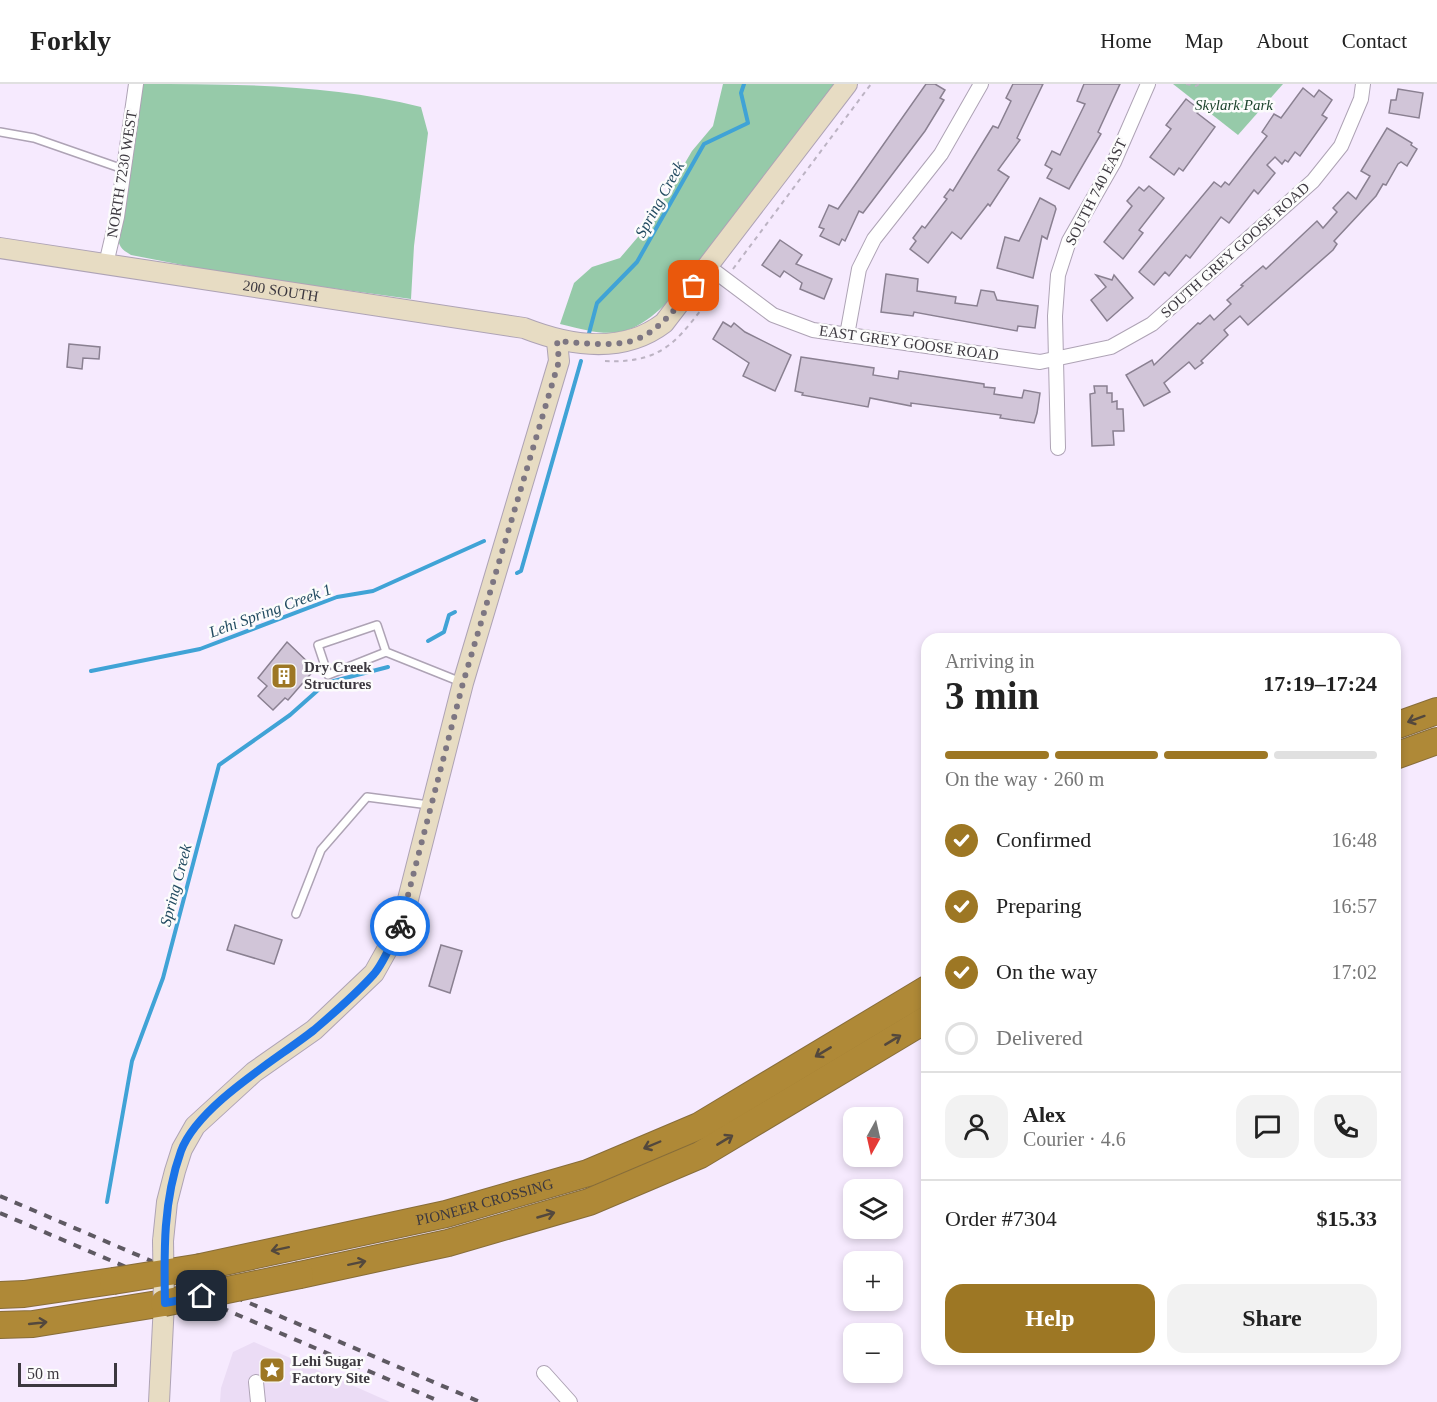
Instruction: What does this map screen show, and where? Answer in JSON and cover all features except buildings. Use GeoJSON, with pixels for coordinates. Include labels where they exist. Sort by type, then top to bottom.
{"type":"FeatureCollection","features":[{"type":"Feature","properties":{"kind":"highway"},"geometry":{"type":"LineString","coordinates":[[1401,724],[1437,711]]}},
{"type":"Feature","properties":{"kind":"highway"},"geometry":{"type":"LineString","coordinates":[[1401,754],[1437,741]]}},
{"type":"Feature","properties":{"kind":"highway","name":"PIONEER CROSSING"},"geometry":{"type":"LineString","coordinates":[[0,1295],[70,1288],[164,1273],[338,1237],[446,1214],[588,1173],[699,1126],[921,993]]}},
{"type":"Feature","properties":{"kind":"highway","name":"PIONEER CROSSING"},"geometry":{"type":"LineString","coordinates":[[0,1325],[33,1324],[165,1303],[300,1275],[448,1243],[589,1202],[700,1155],[921,1023]]}},
{"type":"Feature","properties":{"kind":"street","name":"NORTH 7230 WEST"},"geometry":{"type":"LineString","coordinates":[[106,264],[117,217],[136,84]]}},
{"type":"Feature","properties":{"kind":"street","name":"200 SOUTH"},"geometry":{"type":"LineString","coordinates":[[0,248],[524,328],[557,341],[600,345],[621,343],[648,335],[664,323],[847,84]]}},
{"type":"Feature","properties":{"kind":"street"},"geometry":{"type":"LineString","coordinates":[[847,335],[860,269],[874,240],[941,154],[981,84]]}},
{"type":"Feature","properties":{"kind":"street","name":"SOUTH 740 EAST"},"geometry":{"type":"LineString","coordinates":[[1058,448],[1056,359],[1058,275],[1069,241],[1114,162],[1148,84]]}},
{"type":"Feature","properties":{"kind":"street","name":"SOUTH GREY GOOSE ROAD"},"geometry":{"type":"LineString","coordinates":[[1056,359],[1111,347],[1152,324],[1313,181],[1341,146],[1361,99],[1363,84]]}},
{"type":"Feature","properties":{"kind":"street","name":"EAST GREY GOOSE ROAD"},"geometry":{"type":"LineString","coordinates":[[709,267],[773,315],[813,330],[1040,362],[1056,359]]}},
{"type":"Feature","properties":{"kind":"street"},"geometry":{"type":"LineString","coordinates":[[159,1402],[165,1303],[163,1241],[167,1202],[182,1149],[195,1126],[254,1072],[314,1030],[374,973],[402,923],[463,683],[559,361],[557,341]]}},
{"type":"Feature","properties":{"kind":"street"},"geometry":{"type":"LineString","coordinates":[[544,1373],[570,1402]]}},
{"type":"Feature","properties":{"kind":"street"},"geometry":{"type":"LineString","coordinates":[[256,1382],[258,1402]]}},
{"type":"Feature","properties":{"kind":"lane"},"geometry":{"type":"LineString","coordinates":[[0,132],[34,138],[123,169]]}},
{"type":"Feature","properties":{"kind":"lane"},"geometry":{"type":"LineString","coordinates":[[386,652],[377,625],[318,645],[328,675],[386,652],[463,683]]}},
{"type":"Feature","properties":{"kind":"lane"},"geometry":{"type":"LineString","coordinates":[[296,914],[321,850],[367,797],[432,806]]}},
{"type":"Feature","properties":{"kind":"path"},"geometry":{"type":"LineString","coordinates":[[735,266],[871,84]]}},
{"type":"Feature","properties":{"kind":"path"},"geometry":{"type":"LineString","coordinates":[[1186,84],[1196,86],[1198,84]]}},
{"type":"Feature","properties":{"kind":"shaded area","name":"Lehi Sugar Factory Site"},"geometry":{"type":"Polygon","coordinates":[[[254,1342],[390,1402],[220,1402],[221,1388],[233,1352],[254,1342]]]}},
{"type":"Feature","properties":{"kind":"green space"},"geometry":{"type":"Polygon","coordinates":[[[139,84],[281,87],[387,99],[421,107],[428,133],[414,246],[411,299],[229,274],[131,255],[125,251],[119,244],[118,234],[139,84]]]}},
{"type":"Feature","properties":{"kind":"green space"},"geometry":{"type":"Polygon","coordinates":[[[723,84],[837,84],[668,302],[641,323],[618,332],[606,333],[560,324],[574,283],[592,267],[620,258],[649,224],[692,151],[713,126],[723,84]]]}},
{"type":"Feature","properties":{"kind":"green space","name":"Skylark Park"},"geometry":{"type":"Polygon","coordinates":[[[1173,84],[1283,84],[1238,135],[1173,84]]]}},
{"type":"Feature","properties":{"kind":"waterway","name":"Spring Creek"},"geometry":{"type":"LineString","coordinates":[[588,337],[597,303],[637,262],[704,144],[748,123],[741,93],[744,84]]}},
{"type":"Feature","properties":{"kind":"waterway","name":"Spring Creek"},"geometry":{"type":"LineString","coordinates":[[517,573],[521,571],[581,361]]}},
{"type":"Feature","properties":{"kind":"waterway","name":"Lehi Spring Creek 1"},"geometry":{"type":"LineString","coordinates":[[91,671],[200,649],[337,597],[373,591],[484,541]]}},
{"type":"Feature","properties":{"kind":"waterway","name":"Spring Creek"},"geometry":{"type":"LineString","coordinates":[[428,641],[444,632],[449,615],[455,612]]}},
{"type":"Feature","properties":{"kind":"waterway","name":"Spring Creek"},"geometry":{"type":"LineString","coordinates":[[107,1202],[132,1061],[163,978],[219,765],[290,715],[326,683],[388,667]]}},
{"type":"Feature","properties":{"kind":"railway"},"geometry":{"type":"LineString","coordinates":[[0,1196],[480,1402]]}},
{"type":"Feature","properties":{"kind":"railway"},"geometry":{"type":"LineString","coordinates":[[0,1213],[441,1402]]}},
{"type":"Feature","properties":{"kind":"way so far"},"geometry":{"type":"LineString","coordinates":[[400,926],[463,683],[559,361],[557,341],[600,345],[636,340],[648,335],[664,323],[694,286]]}},
{"type":"Feature","properties":{"kind":"place","name":"Dry Creek Structures"},"geometry":{"type":"Point","coordinates":[284,676]}},
{"type":"Feature","properties":{"kind":"place","name":"Lehi Sugar Factory Site"},"geometry":{"type":"Point","coordinates":[272,1370]}},
{"type":"Feature","properties":{"kind":"route"},"geometry":{"type":"LineString","coordinates":[[202,1296],[165,1303],[163,1246],[167,1202],[182,1149],[195,1126],[254,1072],[314,1030],[374,973],[400,926]]}}]}
